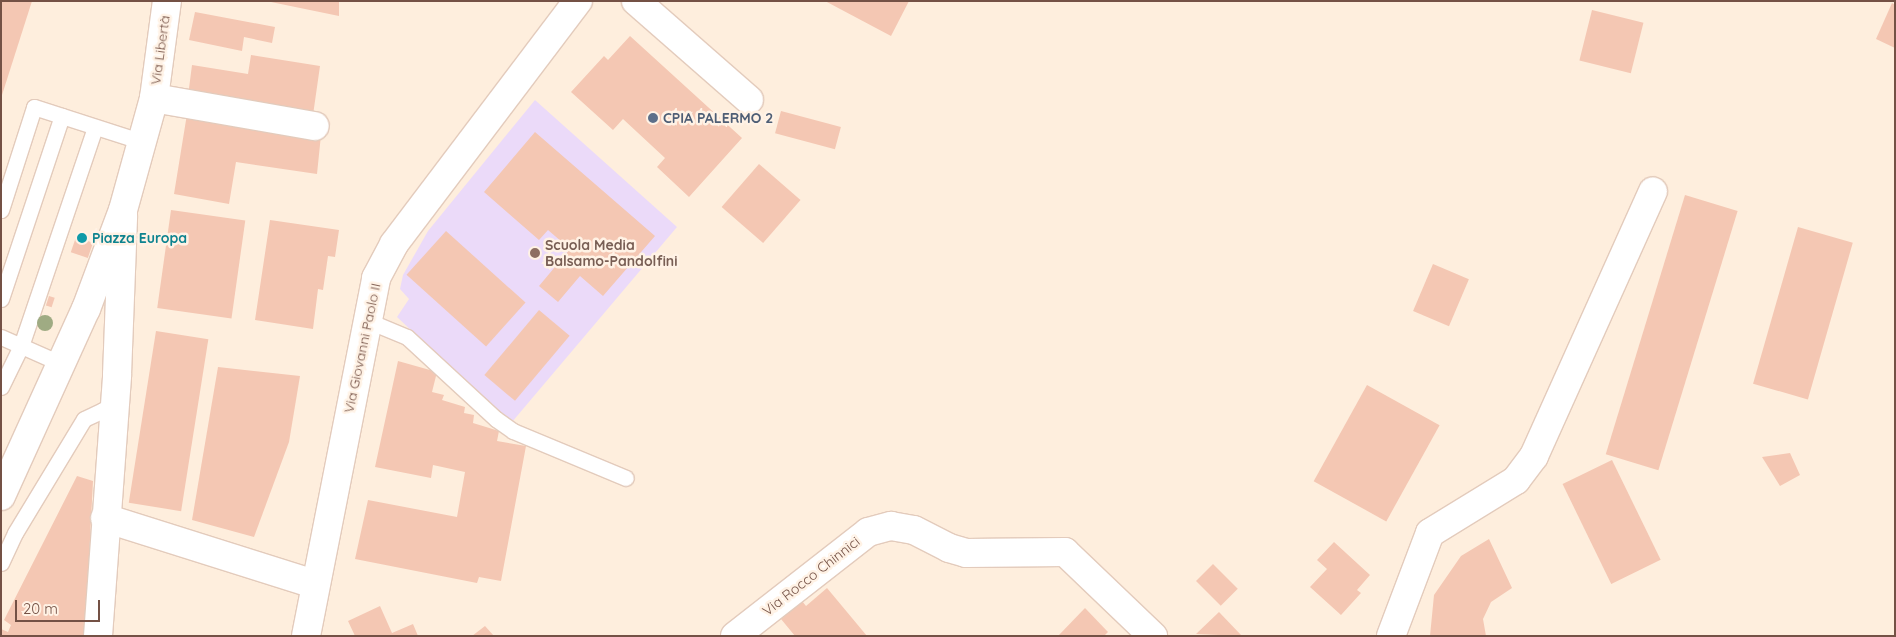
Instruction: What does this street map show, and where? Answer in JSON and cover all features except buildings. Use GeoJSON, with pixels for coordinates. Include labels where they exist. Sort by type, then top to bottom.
{"type":"FeatureCollection","features":[{"type":"Feature","properties":{"kind":"street","name":"Via Libertà"},"geometry":{"type":"LineString","coordinates":[[123,210],[154,98],[167,1]]}},
{"type":"Feature","properties":{"kind":"street","name":"Via Giovanni Paolo II"},"geometry":{"type":"LineString","coordinates":[[306,636],[314,584],[376,278],[394,244],[578,1]]}},
{"type":"Feature","properties":{"kind":"street"},"geometry":{"type":"LineString","coordinates":[[636,1],[748,100]]}},
{"type":"Feature","properties":{"kind":"street"},"geometry":{"type":"LineString","coordinates":[[154,98],[316,126]]}},
{"type":"Feature","properties":{"kind":"street"},"geometry":{"type":"LineString","coordinates":[[1391,636],[1430,533],[1516,480],[1534,456],[1653,191]]}},
{"type":"Feature","properties":{"kind":"street"},"geometry":{"type":"LineString","coordinates":[[1,496],[62,364],[123,210]]}},
{"type":"Feature","properties":{"kind":"street"},"geometry":{"type":"LineString","coordinates":[[98,636],[104,518],[114,412],[123,210]]}},
{"type":"Feature","properties":{"kind":"street"},"geometry":{"type":"LineString","coordinates":[[104,518],[314,584]]}},
{"type":"Feature","properties":{"kind":"street","name":"Via Rocco Chinnici"},"geometry":{"type":"LineString","coordinates":[[735,636],[868,532],[891,526],[914,530],[949,548],[966,553],[1065,552],[1153,636]]}},
{"type":"Feature","properties":{"kind":"lane"},"geometry":{"type":"LineString","coordinates":[[1,210],[34,107],[143,142]]}},
{"type":"Feature","properties":{"kind":"lane"},"geometry":{"type":"LineString","coordinates":[[1,299],[62,116]]}},
{"type":"Feature","properties":{"kind":"lane"},"geometry":{"type":"LineString","coordinates":[[1,387],[21,346],[95,127]]}},
{"type":"Feature","properties":{"kind":"lane"},"geometry":{"type":"LineString","coordinates":[[366,320],[408,337],[513,431],[626,478]]}},
{"type":"Feature","properties":{"kind":"lane"},"geometry":{"type":"LineString","coordinates":[[1,337],[62,364]]}},
{"type":"Feature","properties":{"kind":"lane"},"geometry":{"type":"LineString","coordinates":[[1,563],[24,518],[84,420],[103,410],[114,412]]}},
{"type":"Feature","properties":{"kind":"shaded area","name":"Scuola Media Balsamo-Pandolfini"},"geometry":{"type":"Polygon","coordinates":[[[535,100],[677,227],[512,422],[497,411],[397,317],[409,299],[400,289],[403,275],[428,231],[535,100]]]}},
{"type":"Feature","properties":{"kind":"place","name":"CPIA PALERMO 2"},"geometry":{"type":"Point","coordinates":[653,118]}},
{"type":"Feature","properties":{"kind":"place","name":"Piazza Europa"},"geometry":{"type":"Point","coordinates":[82,238]}},
{"type":"Feature","properties":{"kind":"place","name":"Scuola Media Balsamo-Pandolfini"},"geometry":{"type":"Point","coordinates":[535,253]}}]}
